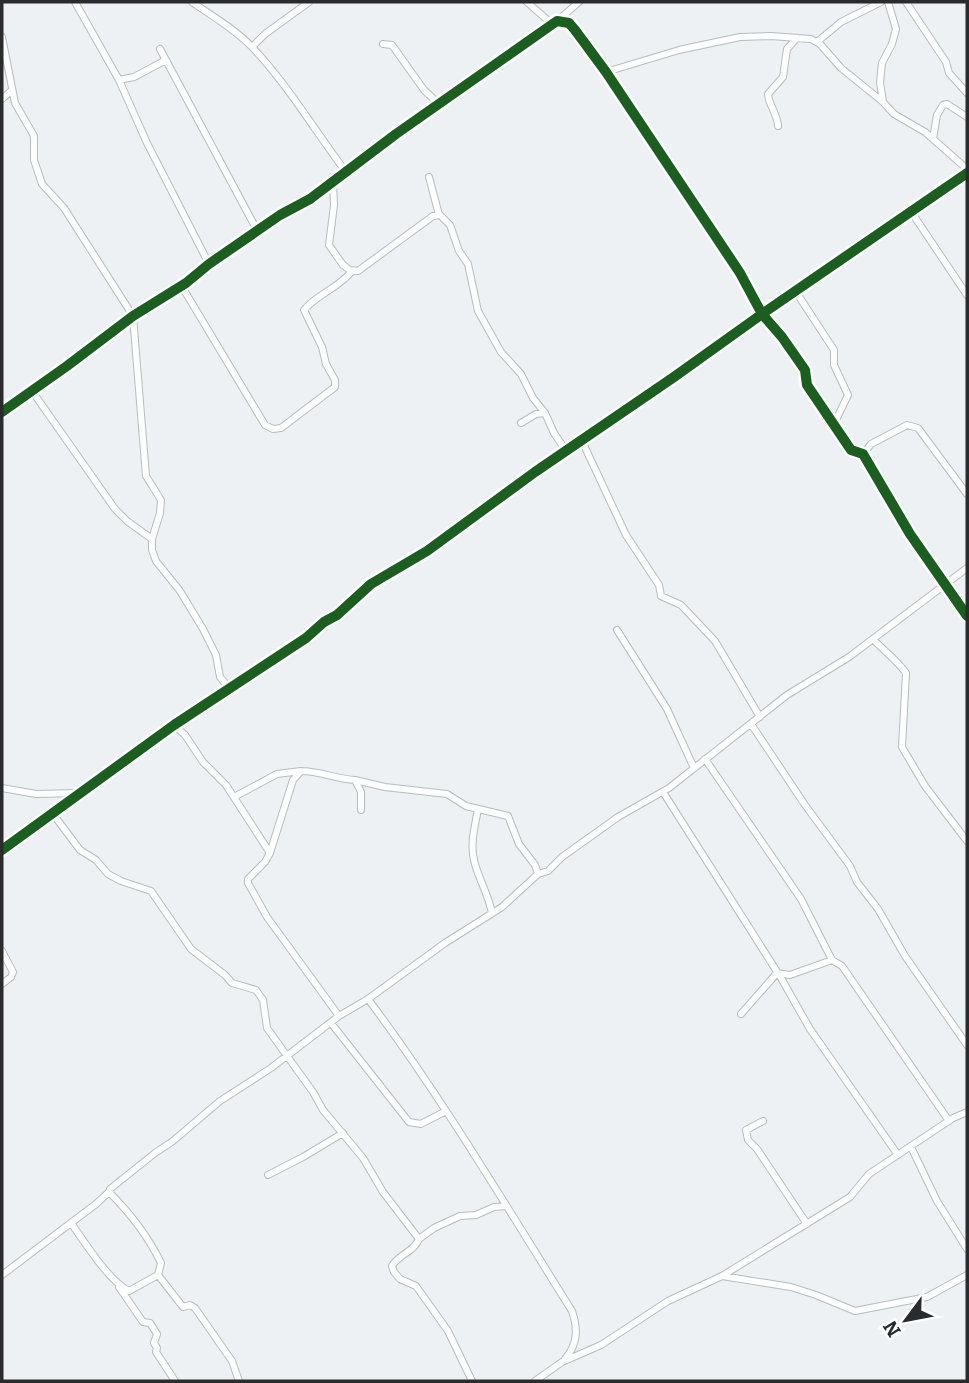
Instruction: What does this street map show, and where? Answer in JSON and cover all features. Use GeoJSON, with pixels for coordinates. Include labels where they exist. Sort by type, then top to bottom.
{"type":"FeatureCollection","features":[{"type":"Feature","properties":{"kind":"street"},"geometry":{"type":"LineString","coordinates":[[75,2],[119,80],[209,264]]}},
{"type":"Feature","properties":{"kind":"street"},"geometry":{"type":"LineString","coordinates":[[192,2],[252,47],[346,172]]}},
{"type":"Feature","properties":{"kind":"street"},"geometry":{"type":"LineString","coordinates":[[252,47],[265,34],[309,2]]}},
{"type":"Feature","properties":{"kind":"street"},"geometry":{"type":"LineString","coordinates":[[527,2],[554,22],[569,23],[606,72],[740,273],[762,314],[805,370],[807,385],[851,450],[863,454],[909,534],[967,616]]}},
{"type":"Feature","properties":{"kind":"street"},"geometry":{"type":"LineString","coordinates":[[2,412],[133,316],[333,182],[579,2]]}},
{"type":"Feature","properties":{"kind":"street"},"geometry":{"type":"LineString","coordinates":[[817,41],[841,22],[881,2]]}},
{"type":"Feature","properties":{"kind":"street"},"geometry":{"type":"LineString","coordinates":[[883,102],[880,82],[882,63],[896,29],[888,2]]}},
{"type":"Feature","properties":{"kind":"street"},"geometry":{"type":"LineString","coordinates":[[906,2],[946,62],[948,73],[967,93]]}},
{"type":"Feature","properties":{"kind":"street"},"geometry":{"type":"LineString","coordinates":[[2,37],[15,103],[34,136],[34,160],[42,184],[64,208],[133,316],[146,476],[161,500],[152,539],[154,557],[180,591],[203,629],[216,655],[220,677],[229,688]]}},
{"type":"Feature","properties":{"kind":"street"},"geometry":{"type":"LineString","coordinates":[[2,850],[174,725],[306,638],[324,622],[337,615],[371,584],[427,551],[967,171],[933,139],[894,114],[845,71],[817,41],[797,37],[740,37],[679,50],[606,72]]}},
{"type":"Feature","properties":{"kind":"street"},"geometry":{"type":"LineString","coordinates":[[778,126],[777,112],[768,94],[783,77],[788,49],[797,37]]}},
{"type":"Feature","properties":{"kind":"street"},"geometry":{"type":"LineString","coordinates":[[383,44],[392,45],[424,90],[439,104]]}},
{"type":"Feature","properties":{"kind":"street"},"geometry":{"type":"LineString","coordinates":[[160,49],[258,232]]}},
{"type":"Feature","properties":{"kind":"street"},"geometry":{"type":"LineString","coordinates":[[119,80],[134,77],[166,60]]}},
{"type":"Feature","properties":{"kind":"street"},"geometry":{"type":"LineString","coordinates":[[2,99],[12,90]]}},
{"type":"Feature","properties":{"kind":"street"},"geometry":{"type":"LineString","coordinates":[[933,139],[937,115],[943,105],[947,104],[967,117]]}},
{"type":"Feature","properties":{"kind":"street"},"geometry":{"type":"LineString","coordinates":[[429,177],[439,215],[450,225],[459,251],[468,264],[478,311],[501,352],[522,374],[533,398],[545,413],[566,451]]}},
{"type":"Feature","properties":{"kind":"street"},"geometry":{"type":"LineString","coordinates":[[333,182],[334,205],[329,245],[343,265],[352,271],[358,271],[433,216],[439,215]]}},
{"type":"Feature","properties":{"kind":"street"},"geometry":{"type":"LineString","coordinates":[[910,210],[967,295]]}},
{"type":"Feature","properties":{"kind":"street"},"geometry":{"type":"LineString","coordinates":[[181,285],[251,405],[265,425],[273,429],[281,428],[335,387],[335,380],[326,365],[322,347],[304,310],[308,304],[344,282],[352,271]]}},
{"type":"Feature","properties":{"kind":"street"},"geometry":{"type":"LineString","coordinates":[[796,292],[834,350],[834,365],[848,395],[834,424]]}},
{"type":"Feature","properties":{"kind":"street"},"geometry":{"type":"LineString","coordinates":[[32,391],[115,509],[152,539]]}},
{"type":"Feature","properties":{"kind":"street"},"geometry":{"type":"LineString","coordinates":[[521,423],[536,414],[545,413]]}},
{"type":"Feature","properties":{"kind":"street"},"geometry":{"type":"LineString","coordinates":[[863,454],[871,443],[906,425],[918,428],[967,494]]}},
{"type":"Feature","properties":{"kind":"street"},"geometry":{"type":"LineString","coordinates":[[582,441],[626,536],[659,585],[661,596],[681,605],[715,642],[760,717]]}},
{"type":"Feature","properties":{"kind":"street"},"geometry":{"type":"LineString","coordinates":[[2,1276],[220,1101],[444,943],[508,902],[538,874],[548,871],[566,854],[618,817],[663,792],[787,695],[840,663],[967,568]]}},
{"type":"Feature","properties":{"kind":"street"},"geometry":{"type":"LineString","coordinates":[[617,629],[667,709],[694,768]]}},
{"type":"Feature","properties":{"kind":"street"},"geometry":{"type":"LineString","coordinates":[[873,639],[886,654],[901,664],[906,673],[902,747],[925,786],[967,841]]}},
{"type":"Feature","properties":{"kind":"street"},"geometry":{"type":"LineString","coordinates":[[751,724],[805,805],[843,855],[905,956],[967,1045]]}},
{"type":"Feature","properties":{"kind":"street"},"geometry":{"type":"LineString","coordinates":[[174,725],[185,735],[203,762],[226,785],[270,853]]}},
{"type":"Feature","properties":{"kind":"street"},"geometry":{"type":"LineString","coordinates":[[705,760],[801,899],[832,960],[842,966],[949,1121]]}},
{"type":"Feature","properties":{"kind":"street"},"geometry":{"type":"LineString","coordinates":[[234,797],[276,774],[301,771],[314,771],[377,786],[447,794],[478,810],[509,817],[519,844],[535,864],[538,874]]}},
{"type":"Feature","properties":{"kind":"street"},"geometry":{"type":"LineString","coordinates":[[301,771],[293,780],[270,853],[248,879],[248,883],[267,917],[339,1016]]}},
{"type":"Feature","properties":{"kind":"street"},"geometry":{"type":"LineString","coordinates":[[355,780],[361,792],[360,810]]}},
{"type":"Feature","properties":{"kind":"street"},"geometry":{"type":"LineString","coordinates":[[2,788],[36,794],[78,793]]}},
{"type":"Feature","properties":{"kind":"street"},"geometry":{"type":"LineString","coordinates":[[663,792],[810,1029],[898,1155]]}},
{"type":"Feature","properties":{"kind":"street"},"geometry":{"type":"LineString","coordinates":[[478,810],[473,836],[474,859],[491,901],[492,913]]}},
{"type":"Feature","properties":{"kind":"street"},"geometry":{"type":"LineString","coordinates":[[53,814],[80,850],[96,860],[108,874],[151,891],[191,949],[232,983],[256,990],[262,1000],[267,1028],[323,1110],[343,1133],[419,1240]]}},
{"type":"Feature","properties":{"kind":"street"},"geometry":{"type":"LineString","coordinates":[[2,951],[13,972],[2,984]]}},
{"type":"Feature","properties":{"kind":"street"},"geometry":{"type":"LineString","coordinates":[[777,973],[790,975],[832,960]]}},
{"type":"Feature","properties":{"kind":"street"},"geometry":{"type":"LineString","coordinates":[[741,1014],[777,973]]}},
{"type":"Feature","properties":{"kind":"street"},"geometry":{"type":"LineString","coordinates":[[368,999],[395,1033],[468,1143],[572,1311],[576,1325],[573,1349],[562,1363]]}},
{"type":"Feature","properties":{"kind":"street"},"geometry":{"type":"LineString","coordinates":[[331,1023],[409,1122],[421,1124],[446,1111]]}},
{"type":"Feature","properties":{"kind":"street"},"geometry":{"type":"LineString","coordinates":[[535,1381],[562,1363],[601,1345],[668,1301],[722,1276],[807,1224],[850,1197],[869,1174],[967,1112]]}},
{"type":"Feature","properties":{"kind":"street"},"geometry":{"type":"LineString","coordinates":[[763,1121],[746,1130],[748,1140],[757,1149],[807,1224]]}},
{"type":"Feature","properties":{"kind":"street"},"geometry":{"type":"LineString","coordinates":[[268,1175],[343,1133]]}},
{"type":"Feature","properties":{"kind":"street"},"geometry":{"type":"LineString","coordinates":[[911,1147],[937,1201],[967,1249]]}},
{"type":"Feature","properties":{"kind":"street"},"geometry":{"type":"LineString","coordinates":[[109,1192],[129,1212],[162,1263],[158,1275],[129,1291],[118,1285]]}},
{"type":"Feature","properties":{"kind":"street"},"geometry":{"type":"LineString","coordinates":[[472,1381],[448,1331],[415,1286],[400,1279],[392,1266],[435,1228],[460,1216],[477,1215],[494,1207],[506,1206]]}},
{"type":"Feature","properties":{"kind":"street"},"geometry":{"type":"LineString","coordinates":[[71,1223],[143,1322],[150,1323],[156,1331],[156,1352],[175,1381]]}},
{"type":"Feature","properties":{"kind":"street"},"geometry":{"type":"LineString","coordinates":[[158,1275],[183,1307],[195,1308],[232,1361],[239,1381]]}},
{"type":"Feature","properties":{"kind":"street"},"geometry":{"type":"LineString","coordinates":[[722,1276],[791,1287],[816,1294],[855,1311],[928,1297],[967,1275]]}},
{"type":"Feature","properties":{"kind":"cycle path"},"geometry":{"type":"LineString","coordinates":[[2,412],[133,316],[186,283],[280,215],[310,199],[396,134],[557,21],[569,23],[606,72],[740,273],[762,314],[967,173]]}},
{"type":"Feature","properties":{"kind":"cycle path"},"geometry":{"type":"LineString","coordinates":[[2,850],[174,725],[306,638],[324,622],[337,615],[371,584],[427,551],[535,472],[762,314],[805,370],[807,385],[851,450],[863,454],[910,534],[967,616]]}}]}
